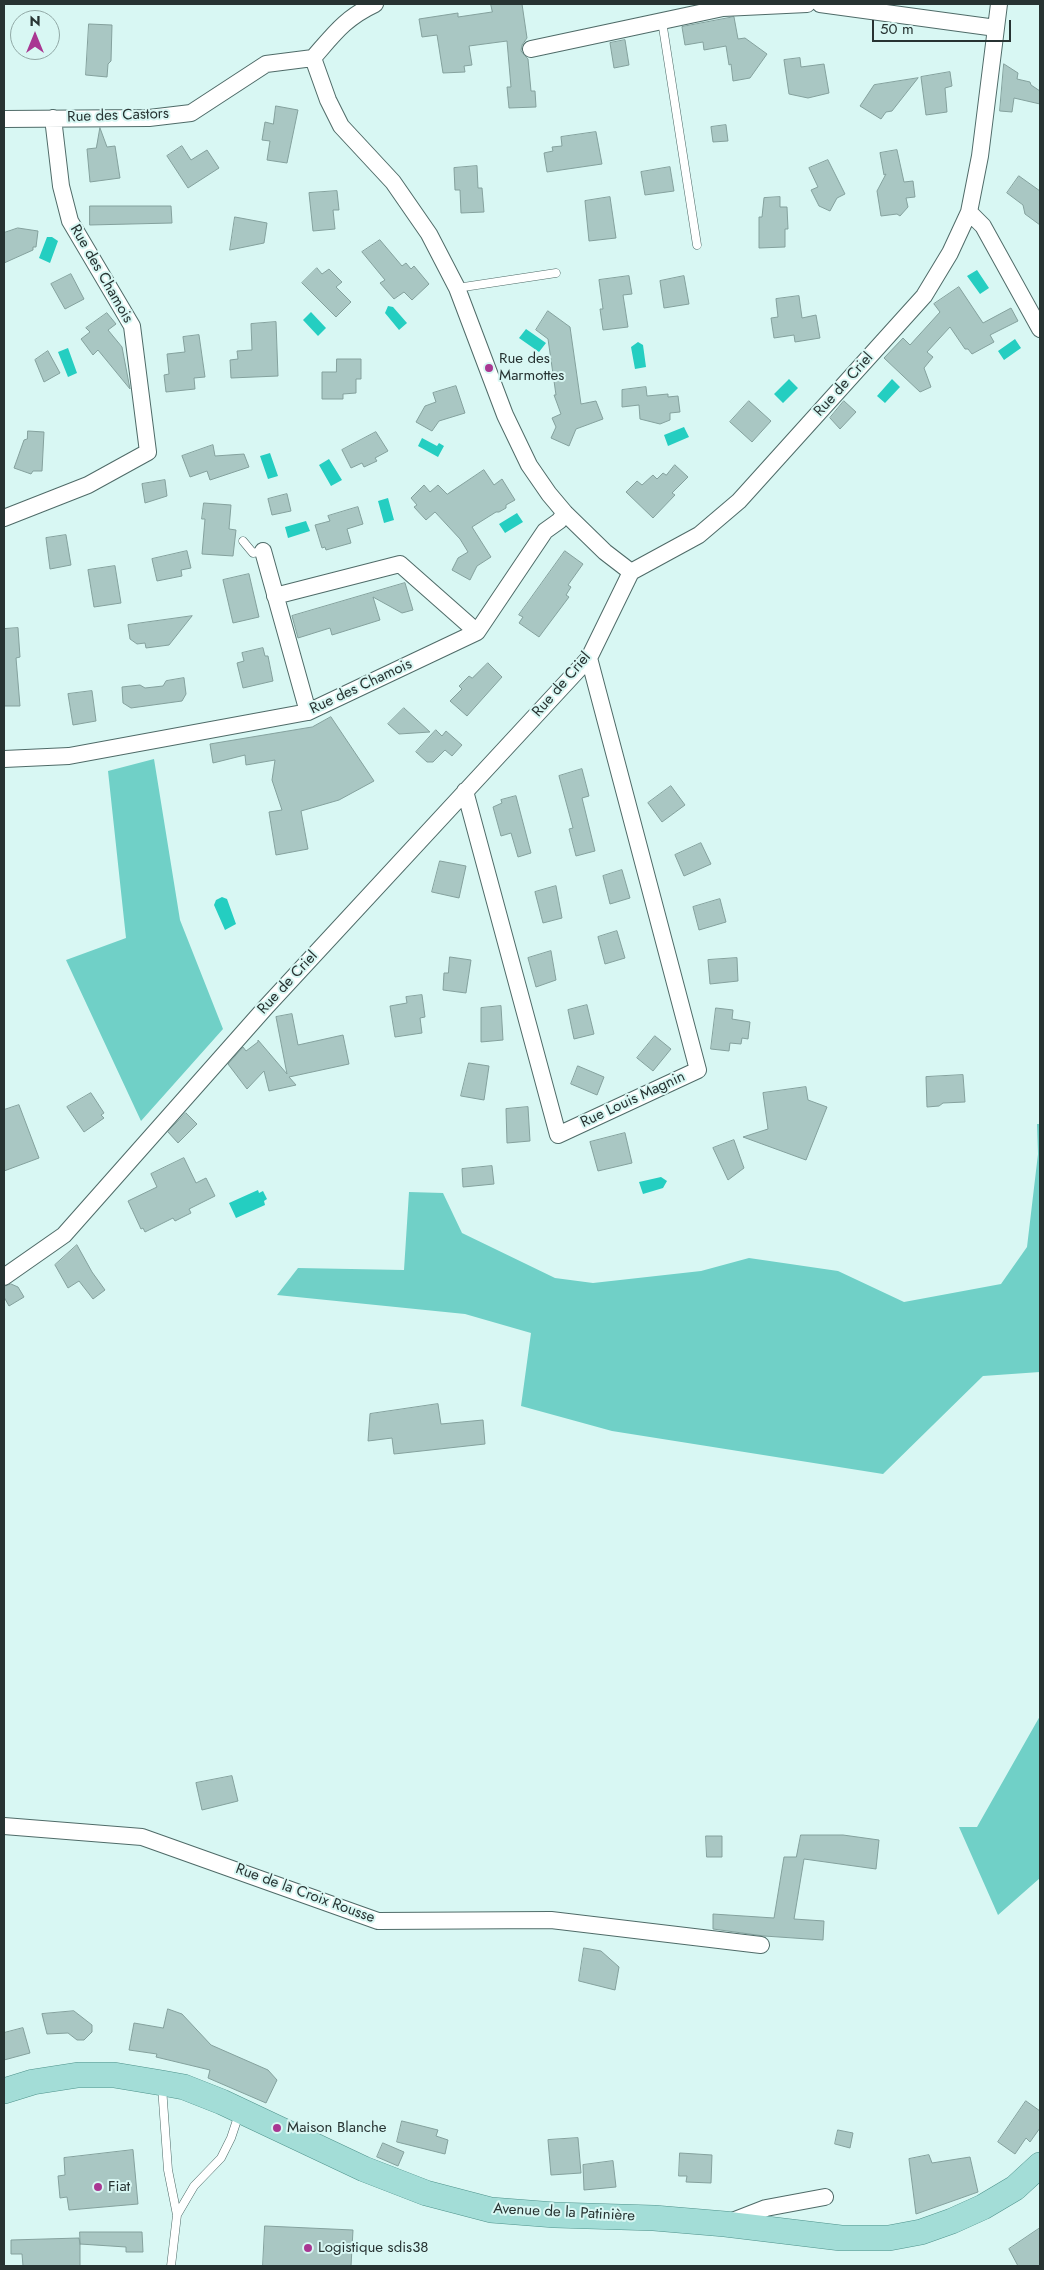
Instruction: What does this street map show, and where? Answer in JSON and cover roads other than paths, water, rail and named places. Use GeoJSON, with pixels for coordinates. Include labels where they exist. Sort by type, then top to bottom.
{"type":"FeatureCollection","features":[{"type":"Feature","properties":{"kind":"main road","name":"Avenue de la Patinière"},"geometry":{"type":"LineString","coordinates":[[4,2091],[33,2082],[78,2075],[114,2075],[162,2083],[184,2087],[240,2110],[364,2169],[426,2193],[490,2210],[555,2215],[654,2218],[725,2224],[841,2238],[889,2238],[921,2232],[982,2207],[1015,2188],[1040,2165]]}},
{"type":"Feature","properties":{"kind":"street"},"geometry":{"type":"LineString","coordinates":[[375,4],[360,11],[335,31],[313,58],[328,100],[341,126],[393,182],[429,234],[457,288],[505,415],[529,465],[548,494],[565,513],[606,552],[631,572]]}},
{"type":"Feature","properties":{"kind":"street"},"geometry":{"type":"LineString","coordinates":[[531,49],[722,8],[807,4]]}},
{"type":"Feature","properties":{"kind":"street"},"geometry":{"type":"LineString","coordinates":[[820,4],[996,28]]}},
{"type":"Feature","properties":{"kind":"street","name":"Rue de Criel"},"geometry":{"type":"LineString","coordinates":[[4,1277],[64,1236],[266,1007],[589,658],[631,572],[699,535],[739,501],[924,296],[950,252],[968,212],[980,156],[999,4]]}},
{"type":"Feature","properties":{"kind":"street","name":"Rue des Castors"},"geometry":{"type":"LineString","coordinates":[[4,119],[149,118],[191,113],[266,64],[313,58]]}},
{"type":"Feature","properties":{"kind":"street","name":"Rue des Chamois"},"geometry":{"type":"LineString","coordinates":[[4,518],[88,485],[148,452],[132,326],[70,221],[61,186],[53,118]]}},
{"type":"Feature","properties":{"kind":"street"},"geometry":{"type":"LineString","coordinates":[[968,212],[983,226],[1039,320]]}},
{"type":"Feature","properties":{"kind":"street"},"geometry":{"type":"LineString","coordinates":[[275,596],[400,564],[477,632],[545,531],[559,521],[565,513]]}},
{"type":"Feature","properties":{"kind":"street"},"geometry":{"type":"LineString","coordinates":[[263,551],[308,712]]}},
{"type":"Feature","properties":{"kind":"street","name":"Rue des Chamois"},"geometry":{"type":"LineString","coordinates":[[4,759],[69,756],[308,712],[477,632]]}},
{"type":"Feature","properties":{"kind":"street","name":"Rue Louis Magnin"},"geometry":{"type":"LineString","coordinates":[[466,791],[558,1135],[698,1070],[589,658]]}},
{"type":"Feature","properties":{"kind":"street","name":"Rue de la Croix Rousse"},"geometry":{"type":"LineString","coordinates":[[4,1826],[142,1837],[378,1921],[551,1920],[761,1945]]}},
{"type":"Feature","properties":{"kind":"street"},"geometry":{"type":"LineString","coordinates":[[725,2224],[766,2208],[826,2197]]}},
{"type":"Feature","properties":{"kind":"lane"},"geometry":{"type":"LineString","coordinates":[[662,22],[697,245]]}},
{"type":"Feature","properties":{"kind":"lane"},"geometry":{"type":"LineString","coordinates":[[457,288],[556,273]]}},
{"type":"Feature","properties":{"kind":"lane"},"geometry":{"type":"LineString","coordinates":[[243,541],[253,554],[263,551]]}},
{"type":"Feature","properties":{"kind":"lane"},"geometry":{"type":"LineString","coordinates":[[162,2083],[168,2170],[177,2215],[171,2266]]}},
{"type":"Feature","properties":{"kind":"lane"},"geometry":{"type":"LineString","coordinates":[[177,2215],[194,2186],[221,2158],[231,2138],[240,2110]]}},
{"type":"Feature","properties":{"kind":"place","name":"Rue des Marmottes"},"geometry":{"type":"Point","coordinates":[489,368]}},
{"type":"Feature","properties":{"kind":"place","name":"Maison Blanche"},"geometry":{"type":"Point","coordinates":[277,2128]}},
{"type":"Feature","properties":{"kind":"place","name":"Fiat"},"geometry":{"type":"Point","coordinates":[98,2187]}},
{"type":"Feature","properties":{"kind":"place","name":"Logistique sdis38"},"geometry":{"type":"Point","coordinates":[308,2248]}}]}
